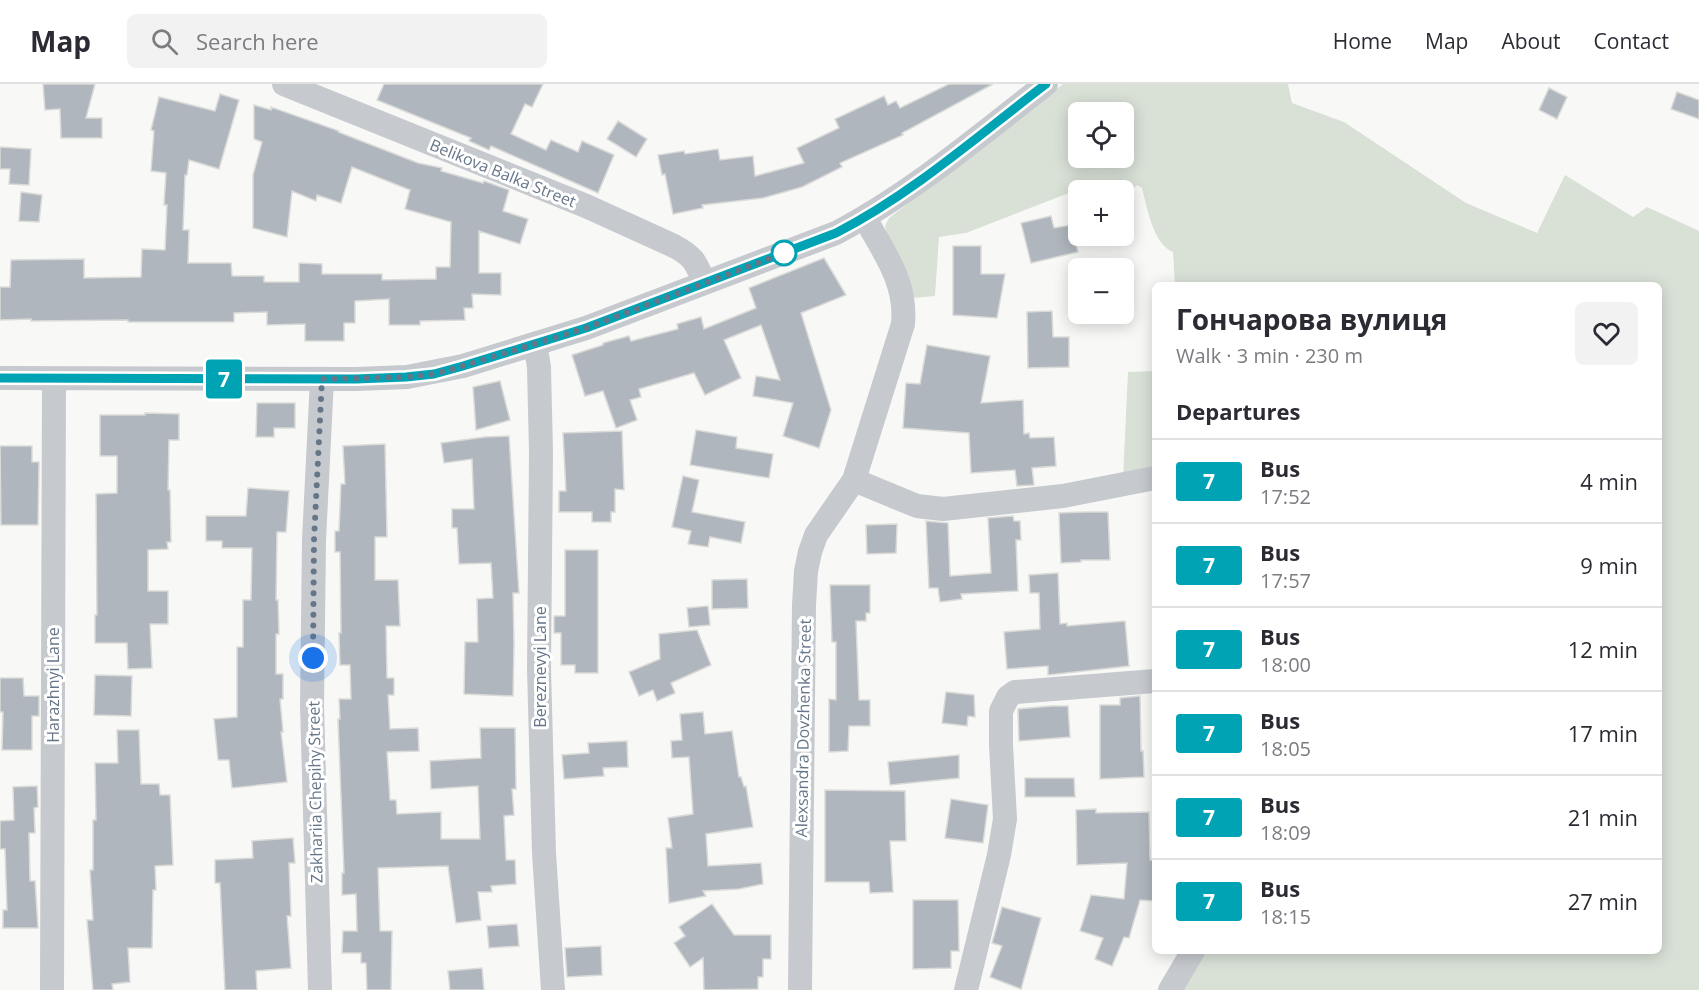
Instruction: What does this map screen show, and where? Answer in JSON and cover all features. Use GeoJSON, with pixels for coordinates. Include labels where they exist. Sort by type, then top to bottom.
{"type":"FeatureCollection","features":[{"type":"Feature","properties":{"kind":"street","name":"Belikova Balka Street"},"geometry":{"type":"LineString","coordinates":[[284,84],[586,206],[674,246],[687,253],[696,262],[704,282]]}},
{"type":"Feature","properties":{"kind":"street"},"geometry":{"type":"LineString","coordinates":[[0,378],[322,379],[434,374],[586,328],[836,233],[865,218],[929,173],[1042,85]]}},
{"type":"Feature","properties":{"kind":"street","name":"Alexsandra Dovzhenka Street"},"geometry":{"type":"LineString","coordinates":[[800,990],[806,571],[816,535],[854,480],[903,324],[905,308],[903,292],[894,271],[865,218]]}},
{"type":"Feature","properties":{"kind":"street","name":"Bereznevyi Lane"},"geometry":{"type":"LineString","coordinates":[[535,345],[539,367],[541,453],[540,704],[544,853],[553,990]]}},
{"type":"Feature","properties":{"kind":"street","name":"Harazhnyi Lane"},"geometry":{"type":"LineString","coordinates":[[52,990],[54,379]]}},
{"type":"Feature","properties":{"kind":"street","name":"Zakhariia Chepihy Street"},"geometry":{"type":"LineString","coordinates":[[320,990],[312,705],[314,540],[322,379]]}},
{"type":"Feature","properties":{"kind":"street"},"geometry":{"type":"LineString","coordinates":[[854,480],[917,506],[943,509],[1063,496],[1152,479]]}},
{"type":"Feature","properties":{"kind":"street"},"geometry":{"type":"LineString","coordinates":[[966,990],[987,910],[1005,819],[1001,711],[1008,697],[1015,692],[1152,681]]}},
{"type":"Feature","properties":{"kind":"street"},"geometry":{"type":"LineString","coordinates":[[1170,990],[1191,954]]}},
{"type":"Feature","properties":{"kind":"shaded area"},"geometry":{"type":"Polygon","coordinates":[[[1063,84],[1288,84],[1292,103],[1344,122],[1466,203],[1537,233],[1565,175],[1633,217],[1647,207],[1699,231],[1699,990],[1173,990],[1194,954],[1662,954],[1662,282],[1175,282],[1173,252],[1160,241],[1142,188],[1137,185],[1134,188],[1134,180],[1068,180],[1068,193],[966,233],[939,237],[935,296],[914,298],[905,270],[888,240],[885,226],[889,218],[1063,84]]]}},
{"type":"Feature","properties":{"kind":"shaded area"},"geometry":{"type":"Polygon","coordinates":[[[1152,371],[1152,474],[1123,478],[1128,372],[1152,371]]]}},
{"type":"Feature","properties":{"kind":"building"},"geometry":{"type":"Polygon","coordinates":[[[43,84],[95,84],[86,118],[102,118],[102,138],[61,138],[60,109],[45,110],[43,84]]]}},
{"type":"Feature","properties":{"kind":"building"},"geometry":{"type":"Polygon","coordinates":[[[384,84],[543,84],[532,107],[525,104],[511,134],[546,150],[551,140],[578,152],[582,141],[614,155],[598,193],[491,146],[489,150],[469,141],[471,138],[377,100],[384,84]]]}},
{"type":"Feature","properties":{"kind":"building"},"geometry":{"type":"Polygon","coordinates":[[[949,84],[993,84],[902,133],[903,135],[840,163],[842,167],[802,187],[763,198],[702,205],[703,208],[673,214],[665,174],[662,175],[658,155],[718,149],[720,160],[753,156],[755,176],[804,163],[797,148],[839,128],[835,119],[884,96],[888,105],[896,101],[900,108],[949,84]]]}},
{"type":"Feature","properties":{"kind":"building"},"geometry":{"type":"Polygon","coordinates":[[[1549,88],[1567,97],[1557,119],[1539,110],[1549,88]]]}},
{"type":"Feature","properties":{"kind":"building"},"geometry":{"type":"Polygon","coordinates":[[[1677,92],[1699,100],[1699,119],[1671,109],[1677,92]]]}},
{"type":"Feature","properties":{"kind":"building"},"geometry":{"type":"Polygon","coordinates":[[[220,94],[239,100],[219,169],[189,160],[187,175],[185,175],[183,230],[189,230],[188,263],[231,263],[232,276],[264,276],[264,282],[299,282],[299,263],[322,264],[322,274],[382,274],[382,280],[436,279],[436,267],[450,267],[451,222],[405,209],[410,190],[352,167],[341,203],[317,195],[316,201],[292,191],[287,237],[253,228],[253,175],[262,142],[254,139],[254,105],[271,110],[271,107],[339,131],[418,163],[442,168],[441,171],[483,183],[484,181],[509,190],[503,211],[528,219],[520,244],[479,231],[479,273],[501,273],[501,295],[472,294],[473,308],[464,308],[465,320],[420,321],[420,325],[389,325],[389,299],[355,301],[355,323],[344,323],[344,341],[305,341],[305,324],[267,325],[267,312],[234,313],[234,322],[0,320],[0,287],[10,287],[11,260],[84,259],[84,278],[141,277],[142,249],[165,250],[166,173],[151,171],[154,131],[151,130],[159,97],[215,111],[220,94]]]}},
{"type":"Feature","properties":{"kind":"building"},"geometry":{"type":"Polygon","coordinates":[[[618,121],[647,139],[636,157],[607,139],[618,121]]]}},
{"type":"Feature","properties":{"kind":"building"},"geometry":{"type":"Polygon","coordinates":[[[0,147],[31,149],[29,185],[9,184],[10,169],[0,169],[0,147]]]}},
{"type":"Feature","properties":{"kind":"building"},"geometry":{"type":"Polygon","coordinates":[[[21,192],[42,195],[39,222],[19,221],[21,192]]]}},
{"type":"Feature","properties":{"kind":"building"},"geometry":{"type":"Polygon","coordinates":[[[1051,216],[1054,228],[1068,226],[1068,246],[1076,246],[1078,252],[1031,263],[1021,223],[1051,216]]]}},
{"type":"Feature","properties":{"kind":"building"},"geometry":{"type":"Polygon","coordinates":[[[953,246],[981,246],[981,274],[1005,274],[997,318],[953,315],[953,246]]]}},
{"type":"Feature","properties":{"kind":"building"},"geometry":{"type":"Polygon","coordinates":[[[824,258],[846,295],[801,313],[831,410],[819,448],[783,436],[793,403],[753,396],[756,376],[780,380],[761,325],[724,340],[741,378],[705,395],[694,373],[639,389],[641,397],[630,400],[637,420],[616,428],[603,391],[585,396],[572,355],[629,336],[631,341],[678,329],[677,324],[701,317],[704,329],[756,308],[749,288],[824,258]]]}},
{"type":"Feature","properties":{"kind":"building"},"geometry":{"type":"Polygon","coordinates":[[[1052,311],[1053,337],[1069,337],[1069,367],[1028,368],[1027,312],[1052,311]]]}},
{"type":"Feature","properties":{"kind":"building"},"geometry":{"type":"Polygon","coordinates":[[[927,345],[990,356],[981,403],[1023,400],[1024,434],[1029,433],[1030,438],[1054,437],[1056,466],[1032,468],[1034,485],[1017,486],[1015,470],[971,473],[969,433],[903,428],[906,383],[920,384],[927,345]]]}},
{"type":"Feature","properties":{"kind":"building"},"geometry":{"type":"Polygon","coordinates":[[[500,381],[510,420],[476,430],[473,387],[500,381]]]}},
{"type":"Feature","properties":{"kind":"building"},"geometry":{"type":"Polygon","coordinates":[[[257,403],[295,403],[295,428],[274,428],[274,437],[256,437],[257,403]]]}},
{"type":"Feature","properties":{"kind":"building"},"geometry":{"type":"Polygon","coordinates":[[[145,413],[179,414],[179,440],[169,440],[168,490],[170,490],[171,542],[167,542],[168,549],[148,550],[148,591],[168,591],[168,624],[150,624],[152,668],[128,669],[127,643],[95,643],[95,615],[97,615],[96,494],[117,493],[117,456],[100,456],[100,415],[145,415],[145,413]]]}},
{"type":"Feature","properties":{"kind":"building"},"geometry":{"type":"Polygon","coordinates":[[[696,430],[737,437],[736,448],[773,454],[769,478],[690,465],[696,430]]]}},
{"type":"Feature","properties":{"kind":"building"},"geometry":{"type":"Polygon","coordinates":[[[622,431],[624,490],[615,489],[615,512],[611,512],[611,522],[592,522],[592,512],[559,512],[559,491],[566,491],[563,433],[622,431]]]}},
{"type":"Feature","properties":{"kind":"building"},"geometry":{"type":"Polygon","coordinates":[[[509,436],[519,593],[513,593],[513,696],[464,694],[465,642],[478,642],[477,599],[493,598],[491,563],[459,564],[457,528],[452,528],[452,509],[474,509],[472,459],[444,463],[441,443],[509,436]]]}},
{"type":"Feature","properties":{"kind":"building"},"geometry":{"type":"Polygon","coordinates":[[[385,444],[387,537],[375,537],[375,580],[398,580],[400,626],[386,626],[387,678],[394,678],[394,695],[388,695],[390,729],[418,728],[419,751],[387,752],[390,800],[396,800],[397,814],[441,812],[441,839],[480,839],[478,786],[431,789],[430,761],[481,758],[480,728],[515,728],[516,789],[512,789],[514,815],[504,816],[506,860],[515,860],[516,884],[491,886],[492,892],[478,892],[481,920],[456,923],[448,866],[378,868],[380,931],[392,931],[391,990],[367,990],[366,963],[361,963],[361,953],[342,953],[343,931],[357,931],[356,894],[342,895],[342,873],[344,873],[338,719],[340,719],[339,699],[351,699],[350,665],[340,665],[340,552],[335,552],[335,531],[339,531],[341,484],[345,484],[343,446],[385,444]]]}},
{"type":"Feature","properties":{"kind":"building"},"geometry":{"type":"Polygon","coordinates":[[[0,446],[32,446],[32,462],[39,462],[38,525],[1,525],[0,446]]]}},
{"type":"Feature","properties":{"kind":"building"},"geometry":{"type":"Polygon","coordinates":[[[683,476],[699,480],[692,512],[745,522],[741,543],[710,537],[708,547],[688,544],[691,531],[672,527],[683,476]]]}},
{"type":"Feature","properties":{"kind":"building"},"geometry":{"type":"Polygon","coordinates":[[[248,488],[289,491],[286,532],[277,532],[276,600],[278,600],[279,634],[276,634],[276,674],[283,674],[283,699],[280,699],[283,732],[281,732],[287,782],[232,788],[229,760],[218,760],[214,719],[237,717],[237,647],[243,647],[243,600],[251,600],[252,548],[222,548],[222,541],[206,541],[206,516],[246,516],[248,488]]]}},
{"type":"Feature","properties":{"kind":"building"},"geometry":{"type":"Polygon","coordinates":[[[1108,512],[1110,560],[1061,563],[1059,513],[1108,512]]]}},
{"type":"Feature","properties":{"kind":"building"},"geometry":{"type":"Polygon","coordinates":[[[1013,516],[1014,521],[1020,521],[1021,540],[1016,540],[1018,591],[961,594],[962,599],[940,602],[938,588],[929,588],[926,521],[948,523],[950,576],[991,573],[988,518],[1013,516]]]}},
{"type":"Feature","properties":{"kind":"building"},"geometry":{"type":"Polygon","coordinates":[[[897,524],[896,553],[867,554],[866,525],[897,524]]]}},
{"type":"Feature","properties":{"kind":"building"},"geometry":{"type":"Polygon","coordinates":[[[565,550],[598,550],[598,673],[575,673],[575,665],[561,665],[561,633],[554,633],[554,616],[565,616],[565,550]]]}},
{"type":"Feature","properties":{"kind":"building"},"geometry":{"type":"Polygon","coordinates":[[[1058,573],[1060,624],[1067,623],[1067,626],[1125,621],[1129,666],[1048,675],[1048,666],[1007,669],[1004,632],[1040,629],[1039,593],[1030,593],[1029,575],[1058,573]]]}},
{"type":"Feature","properties":{"kind":"building"},"geometry":{"type":"Polygon","coordinates":[[[747,579],[748,608],[712,609],[712,580],[747,579]]]}},
{"type":"Feature","properties":{"kind":"building"},"geometry":{"type":"Polygon","coordinates":[[[830,585],[870,585],[870,613],[866,613],[866,621],[856,621],[859,700],[870,700],[870,726],[849,726],[848,751],[829,752],[829,699],[836,700],[836,642],[832,642],[830,585]]]}},
{"type":"Feature","properties":{"kind":"building"},"geometry":{"type":"Polygon","coordinates":[[[708,606],[710,625],[689,627],[687,608],[708,606]]]}},
{"type":"Feature","properties":{"kind":"building"},"geometry":{"type":"Polygon","coordinates":[[[697,630],[711,665],[671,683],[675,693],[657,701],[653,690],[639,696],[629,672],[660,659],[659,634],[697,630]]]}},
{"type":"Feature","properties":{"kind":"building"},"geometry":{"type":"Polygon","coordinates":[[[95,675],[132,676],[131,716],[94,715],[95,675]]]}},
{"type":"Feature","properties":{"kind":"building"},"geometry":{"type":"Polygon","coordinates":[[[0,678],[23,678],[24,696],[39,696],[39,716],[32,716],[32,750],[2,750],[3,712],[0,712],[0,678]]]}},
{"type":"Feature","properties":{"kind":"building"},"geometry":{"type":"Polygon","coordinates":[[[946,692],[974,695],[975,717],[968,716],[967,726],[942,723],[946,692]]]}},
{"type":"Feature","properties":{"kind":"building"},"geometry":{"type":"Polygon","coordinates":[[[1140,696],[1144,777],[1100,779],[1100,705],[1120,705],[1120,698],[1140,696]]]}},
{"type":"Feature","properties":{"kind":"building"},"geometry":{"type":"Polygon","coordinates":[[[1068,706],[1070,737],[1019,741],[1018,709],[1068,706]]]}},
{"type":"Feature","properties":{"kind":"building"},"geometry":{"type":"Polygon","coordinates":[[[703,712],[705,734],[732,731],[739,777],[744,787],[746,786],[753,827],[706,834],[708,866],[761,863],[763,884],[739,889],[703,891],[706,896],[669,903],[666,848],[672,848],[668,818],[693,814],[689,757],[672,758],[671,741],[682,740],[680,714],[703,712]]]}},
{"type":"Feature","properties":{"kind":"building"},"geometry":{"type":"Polygon","coordinates":[[[117,730],[139,730],[141,784],[159,784],[160,795],[170,795],[173,865],[155,866],[156,890],[153,890],[152,948],[128,948],[130,982],[112,984],[113,990],[93,990],[87,920],[93,920],[90,870],[93,870],[93,820],[96,820],[95,763],[118,763],[117,730]]]}},
{"type":"Feature","properties":{"kind":"building"},"geometry":{"type":"Polygon","coordinates":[[[627,741],[628,767],[603,768],[604,776],[564,779],[562,755],[589,753],[588,743],[627,741]]]}},
{"type":"Feature","properties":{"kind":"building"},"geometry":{"type":"Polygon","coordinates":[[[959,755],[959,778],[890,785],[888,762],[959,755]]]}},
{"type":"Feature","properties":{"kind":"building"},"geometry":{"type":"Polygon","coordinates":[[[1025,778],[1074,778],[1075,797],[1025,797],[1025,778]]]}},
{"type":"Feature","properties":{"kind":"building"},"geometry":{"type":"Polygon","coordinates":[[[37,786],[38,807],[34,808],[35,833],[29,833],[30,881],[35,881],[38,928],[3,928],[3,910],[7,910],[5,849],[0,849],[0,821],[14,820],[13,787],[37,786]]]}},
{"type":"Feature","properties":{"kind":"building"},"geometry":{"type":"Polygon","coordinates":[[[825,790],[905,791],[906,841],[890,841],[893,892],[870,893],[869,882],[825,882],[825,790]]]}},
{"type":"Feature","properties":{"kind":"building"},"geometry":{"type":"Polygon","coordinates":[[[951,799],[988,805],[983,843],[945,838],[951,799]]]}},
{"type":"Feature","properties":{"kind":"building"},"geometry":{"type":"Polygon","coordinates":[[[1096,809],[1096,813],[1149,812],[1152,901],[1140,900],[1129,938],[1124,937],[1112,966],[1095,959],[1103,938],[1080,931],[1091,895],[1124,899],[1127,863],[1077,865],[1076,810],[1096,809]]]}},
{"type":"Feature","properties":{"kind":"building"},"geometry":{"type":"Polygon","coordinates":[[[293,838],[295,863],[289,863],[291,916],[287,916],[291,968],[256,971],[257,990],[225,990],[220,883],[215,883],[215,860],[253,858],[252,841],[293,838]]]}},
{"type":"Feature","properties":{"kind":"building"},"geometry":{"type":"Polygon","coordinates":[[[913,900],[958,900],[959,951],[951,951],[951,968],[913,969],[913,900]]]}},
{"type":"Feature","properties":{"kind":"building"},"geometry":{"type":"Polygon","coordinates":[[[712,904],[734,935],[771,935],[771,959],[763,959],[763,977],[758,977],[758,989],[704,990],[703,958],[690,967],[674,943],[685,936],[679,927],[712,904]]]}},
{"type":"Feature","properties":{"kind":"building"},"geometry":{"type":"Polygon","coordinates":[[[1002,907],[1041,918],[1021,989],[990,977],[1002,946],[992,943],[1002,907]]]}},
{"type":"Feature","properties":{"kind":"building"},"geometry":{"type":"Polygon","coordinates":[[[517,924],[519,946],[489,948],[487,926],[517,924]]]}},
{"type":"Feature","properties":{"kind":"building"},"geometry":{"type":"Polygon","coordinates":[[[601,946],[602,975],[567,977],[565,948],[601,946]]]}},
{"type":"Feature","properties":{"kind":"building"},"geometry":{"type":"Polygon","coordinates":[[[482,968],[484,990],[450,990],[448,971],[482,968]]]}},
{"type":"Feature","properties":{"kind":"bus line","name":"7"},"geometry":{"type":"LineString","coordinates":[[0,378],[356,379],[434,374],[463,366],[586,328],[836,233],[865,218],[929,173],[1046,84]]}},
{"type":"Feature","properties":{"kind":"route"},"geometry":{"type":"LineString","coordinates":[[313,658],[314,540],[322,379],[434,374],[586,328],[784,253]]}}]}
